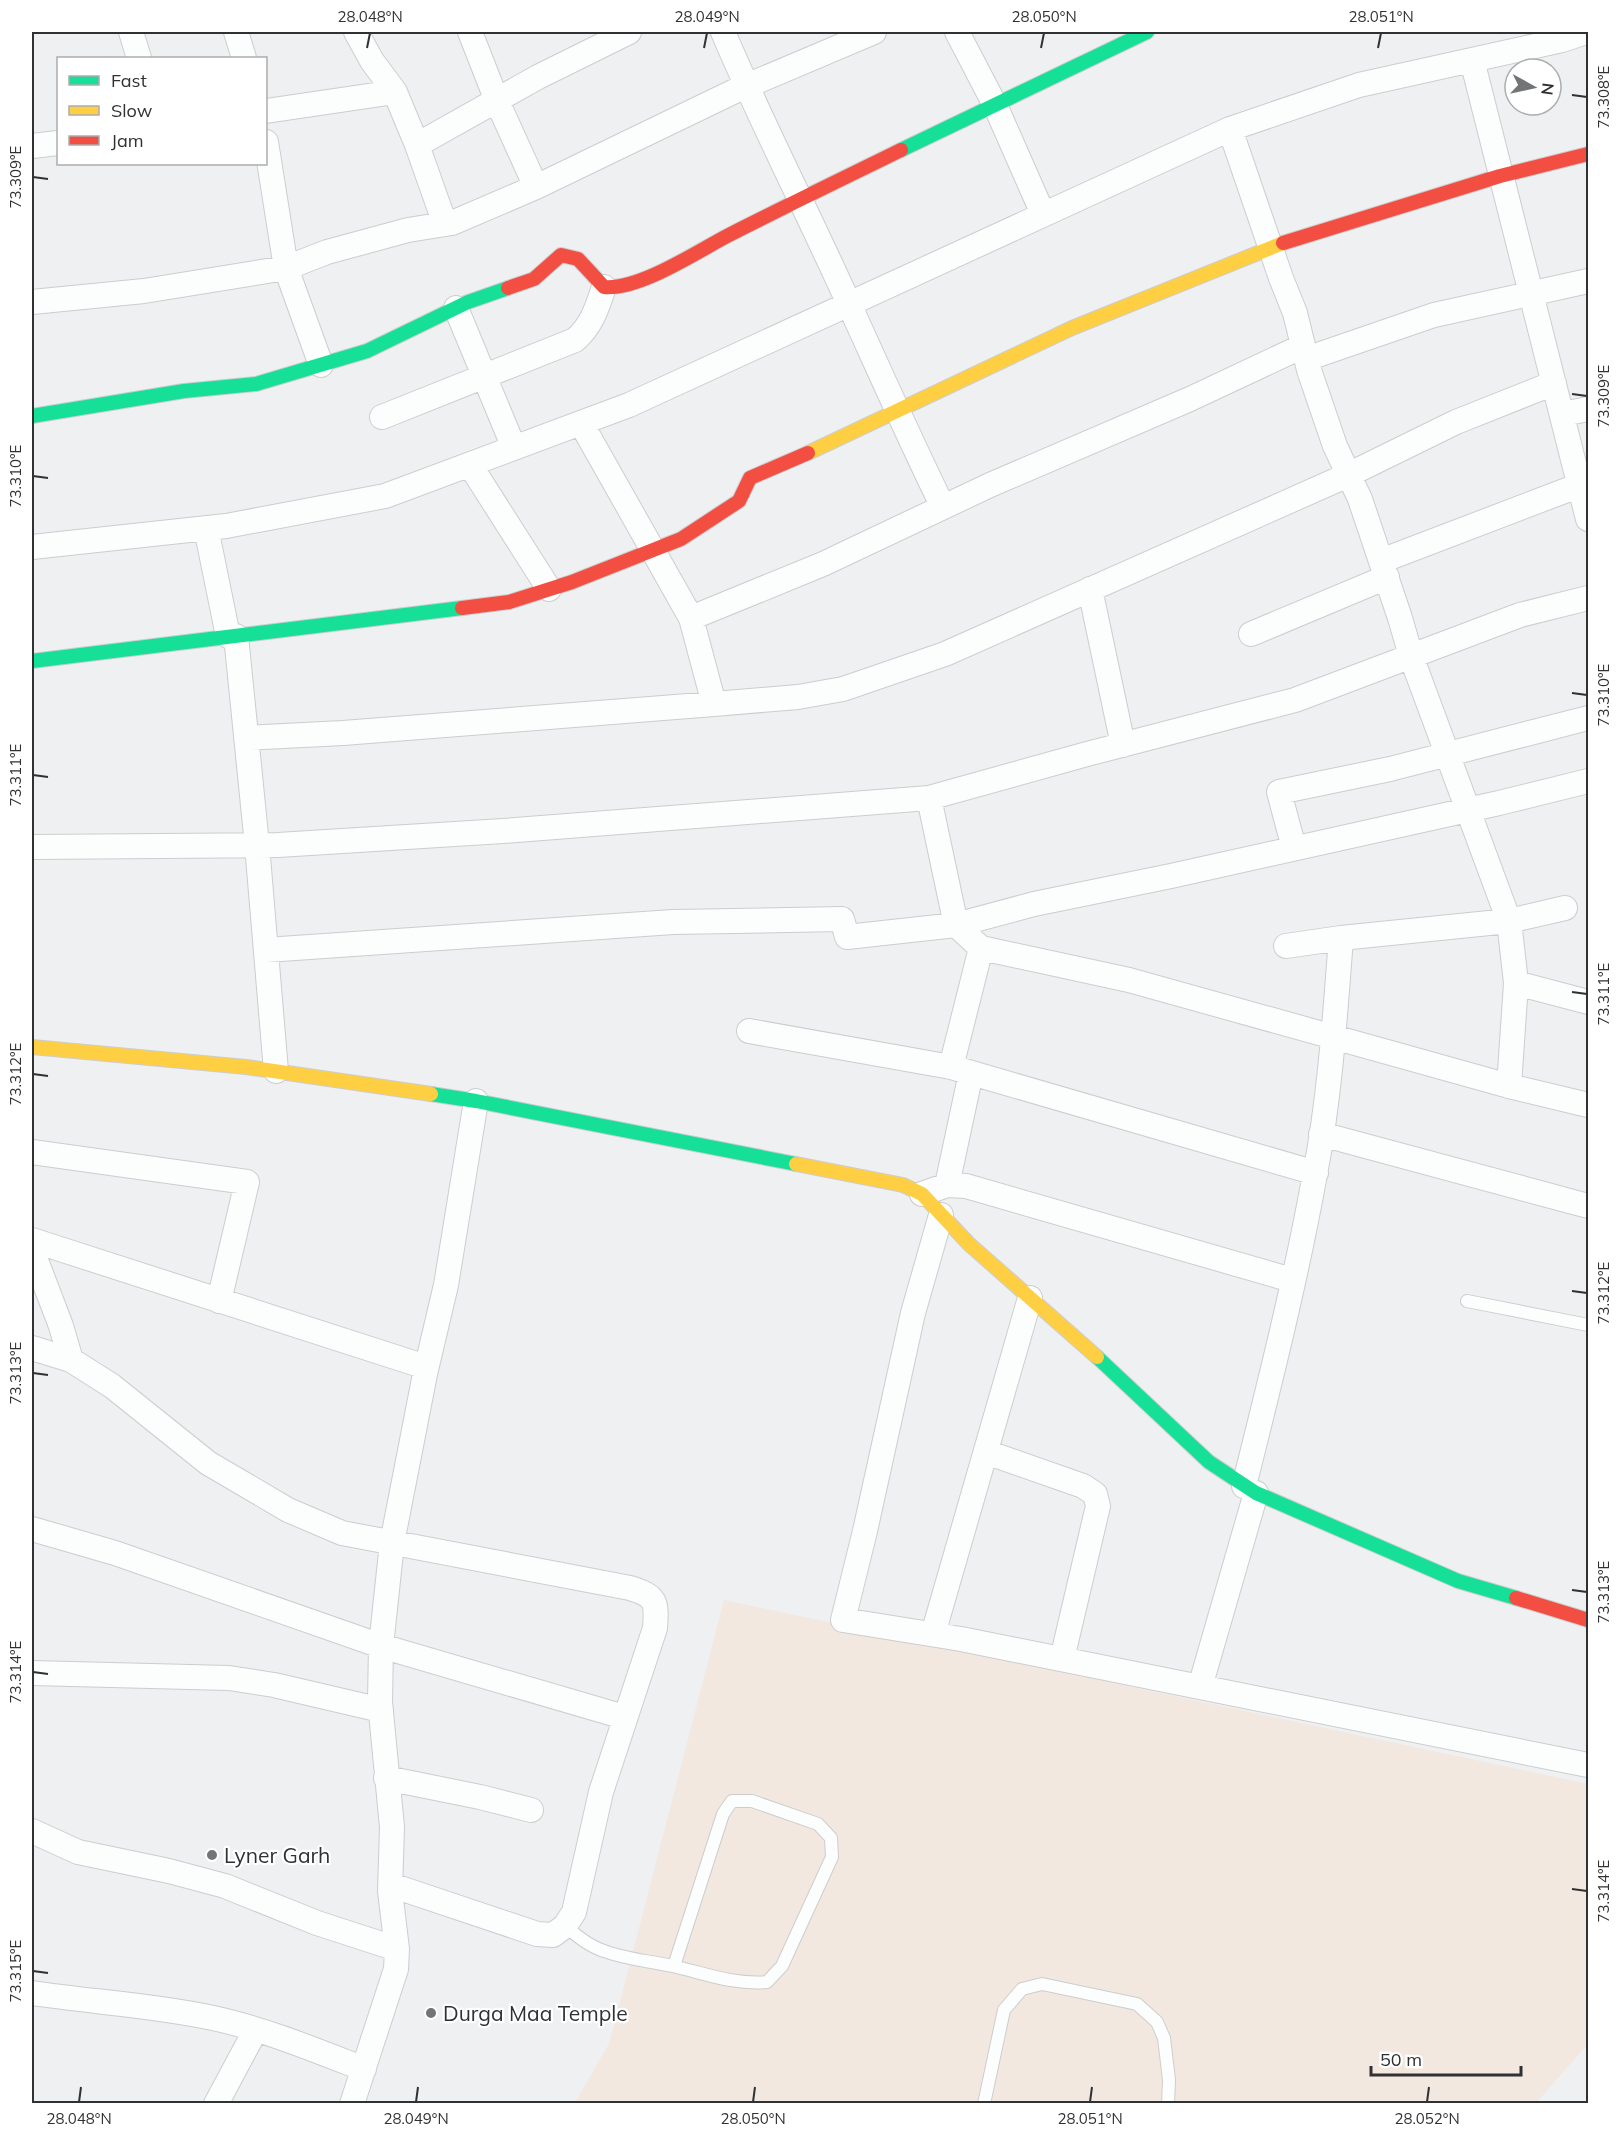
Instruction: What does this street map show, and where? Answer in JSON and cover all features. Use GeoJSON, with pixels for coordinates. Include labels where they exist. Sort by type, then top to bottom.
{"type":"FeatureCollection","features":[{"type":"Feature","properties":{"kind":"street"},"geometry":{"type":"LineString","coordinates":[[131,32],[139,57]]}},
{"type":"Feature","properties":{"kind":"street"},"geometry":{"type":"LineString","coordinates":[[236,32],[244,57]]}},
{"type":"Feature","properties":{"kind":"street"},"geometry":{"type":"LineString","coordinates":[[356,32],[372,61],[395,92],[445,224]]}},
{"type":"Feature","properties":{"kind":"street"},"geometry":{"type":"LineString","coordinates":[[470,32],[497,101],[536,187]]}},
{"type":"Feature","properties":{"kind":"street"},"geometry":{"type":"LineString","coordinates":[[417,145],[538,77],[629,32]]}},
{"type":"Feature","properties":{"kind":"street"},"geometry":{"type":"LineString","coordinates":[[723,32],[746,86],[943,507]]}},
{"type":"Feature","properties":{"kind":"street"},"geometry":{"type":"LineString","coordinates":[[32,302],[144,291],[286,268],[327,252],[408,230],[445,224],[536,187],[746,86],[874,32]]}},
{"type":"Feature","properties":{"kind":"street"},"geometry":{"type":"LineString","coordinates":[[957,32],[995,105],[1043,214]]}},
{"type":"Feature","properties":{"kind":"street"},"geometry":{"type":"LineString","coordinates":[[32,416],[184,391],[256,384],[367,351],[468,302],[534,279],[561,255],[578,259],[604,288],[617,288],[661,271],[799,200],[1147,32]]}},
{"type":"Feature","properties":{"kind":"street"},"geometry":{"type":"LineString","coordinates":[[32,547],[206,528],[385,496],[629,405],[1230,129],[1359,85],[1562,40],[1586,32]]}},
{"type":"Feature","properties":{"kind":"street"},"geometry":{"type":"LineString","coordinates":[[1472,60],[1530,293],[1554,383],[1585,484],[1588,519]]}},
{"type":"Feature","properties":{"kind":"street"},"geometry":{"type":"LineString","coordinates":[[267,111],[395,92]]}},
{"type":"Feature","properties":{"kind":"street"},"geometry":{"type":"LineString","coordinates":[[1230,129],[1295,313],[1335,446],[1359,499],[1411,656],[1509,921],[1516,983],[1509,1086]]}},
{"type":"Feature","properties":{"kind":"street"},"geometry":{"type":"LineString","coordinates":[[32,147],[57,143]]}},
{"type":"Feature","properties":{"kind":"street"},"geometry":{"type":"LineString","coordinates":[[267,148],[286,268],[321,365]]}},
{"type":"Feature","properties":{"kind":"street"},"geometry":{"type":"LineString","coordinates":[[32,661],[509,602],[549,589],[681,539],[739,501],[750,478],[840,439],[1072,328],[1270,247],[1500,176],[1588,154]]}},
{"type":"Feature","properties":{"kind":"street"},"geometry":{"type":"LineString","coordinates":[[691,618],[823,564],[990,485],[1305,352],[1434,315],[1588,281]]}},
{"type":"Feature","properties":{"kind":"street"},"geometry":{"type":"LineString","coordinates":[[382,417],[575,340],[586,331],[596,314],[604,288]]}},
{"type":"Feature","properties":{"kind":"street"},"geometry":{"type":"LineString","coordinates":[[456,308],[514,448]]}},
{"type":"Feature","properties":{"kind":"street"},"geometry":{"type":"LineString","coordinates":[[246,738],[343,733],[714,704],[798,697],[843,689],[945,654],[1348,475],[1456,422],[1554,383]]}},
{"type":"Feature","properties":{"kind":"street"},"geometry":{"type":"LineString","coordinates":[[1563,414],[1588,409]]}},
{"type":"Feature","properties":{"kind":"street"},"geometry":{"type":"LineString","coordinates":[[581,423],[691,618],[714,704]]}},
{"type":"Feature","properties":{"kind":"street"},"geometry":{"type":"LineString","coordinates":[[470,465],[549,589]]}},
{"type":"Feature","properties":{"kind":"street"},"geometry":{"type":"LineString","coordinates":[[1251,634],[1384,569],[1585,484]]}},
{"type":"Feature","properties":{"kind":"street"},"geometry":{"type":"LineString","coordinates":[[206,528],[232,636],[246,738],[276,1071]]}},
{"type":"Feature","properties":{"kind":"street"},"geometry":{"type":"LineString","coordinates":[[1090,589],[1123,745]]}},
{"type":"Feature","properties":{"kind":"street"},"geometry":{"type":"LineString","coordinates":[[32,847],[257,845],[503,831],[929,798],[1294,700],[1520,615],[1588,598]]}},
{"type":"Feature","properties":{"kind":"street"},"geometry":{"type":"LineString","coordinates":[[1294,848],[1279,792],[1448,755],[1588,718]]}},
{"type":"Feature","properties":{"kind":"street"},"geometry":{"type":"LineString","coordinates":[[266,950],[673,922],[842,919],[847,937],[956,925],[1034,903],[1171,876],[1588,781]]}},
{"type":"Feature","properties":{"kind":"street"},"geometry":{"type":"LineString","coordinates":[[929,798],[956,925],[981,948],[1129,981],[1509,1086],[1588,1105]]}},
{"type":"Feature","properties":{"kind":"street"},"geometry":{"type":"LineString","coordinates":[[1286,946],[1341,938],[1509,921],[1564,908]]}},
{"type":"Feature","properties":{"kind":"street"},"geometry":{"type":"LineString","coordinates":[[1200,1687],[1250,1490],[1316,1173],[1334,1038],[1341,938]]}},
{"type":"Feature","properties":{"kind":"street"},"geometry":{"type":"LineString","coordinates":[[947,1185],[961,1070],[981,948]]}},
{"type":"Feature","properties":{"kind":"street"},"geometry":{"type":"LineString","coordinates":[[1516,983],[1588,1002]]}},
{"type":"Feature","properties":{"kind":"street"},"geometry":{"type":"LineString","coordinates":[[749,1031],[961,1070],[1316,1173]]}},
{"type":"Feature","properties":{"kind":"street"},"geometry":{"type":"LineString","coordinates":[[32,1047],[246,1067],[476,1101],[903,1185],[921,1194],[969,1244],[1122,1379],[1209,1462],[1250,1490],[1458,1581],[1588,1620]]}},
{"type":"Feature","properties":{"kind":"street"},"geometry":{"type":"LineString","coordinates":[[352,2103],[396,1969],[397,1949],[391,1885],[392,1827],[386,1778],[380,1666],[392,1543],[426,1367],[446,1285],[476,1101]]}},
{"type":"Feature","properties":{"kind":"street"},"geometry":{"type":"LineString","coordinates":[[1321,1134],[1588,1206]]}},
{"type":"Feature","properties":{"kind":"street"},"geometry":{"type":"LineString","coordinates":[[32,1152],[247,1182],[219,1301]]}},
{"type":"Feature","properties":{"kind":"street"},"geometry":{"type":"LineString","coordinates":[[921,1194],[947,1185],[966,1186],[1292,1280]]}},
{"type":"Feature","properties":{"kind":"street"},"geometry":{"type":"LineString","coordinates":[[941,1215],[914,1313],[843,1620],[933,1634],[1062,1659],[1588,1765]]}},
{"type":"Feature","properties":{"kind":"street"},"geometry":{"type":"LineString","coordinates":[[32,1240],[426,1367]]}},
{"type":"Feature","properties":{"kind":"street"},"geometry":{"type":"LineString","coordinates":[[32,1250],[62,1326],[71,1360]]}},
{"type":"Feature","properties":{"kind":"street"},"geometry":{"type":"LineString","coordinates":[[933,1634],[1030,1298]]}},
{"type":"Feature","properties":{"kind":"street"},"geometry":{"type":"LineString","coordinates":[[32,1348],[71,1360],[112,1386],[208,1462],[288,1510],[342,1533],[619,1585],[647,1593],[656,1606],[655,1628],[601,1792],[574,1911],[565,1926],[553,1935],[537,1934],[391,1885]]}},
{"type":"Feature","properties":{"kind":"street"},"geometry":{"type":"LineString","coordinates":[[986,1452],[1083,1486],[1095,1494],[1098,1506],[1062,1659]]}},
{"type":"Feature","properties":{"kind":"street"},"geometry":{"type":"LineString","coordinates":[[32,1529],[115,1553],[381,1646],[624,1717]]}},
{"type":"Feature","properties":{"kind":"street"},"geometry":{"type":"LineString","coordinates":[[32,1673],[229,1678],[274,1685],[381,1710]]}},
{"type":"Feature","properties":{"kind":"street"},"geometry":{"type":"LineString","coordinates":[[386,1778],[531,1810]]}},
{"type":"Feature","properties":{"kind":"street"},"geometry":{"type":"LineString","coordinates":[[32,1831],[78,1852],[169,1871],[225,1886],[316,1923],[397,1949]]}},
{"type":"Feature","properties":{"kind":"street"},"geometry":{"type":"LineString","coordinates":[[32,1993],[130,2004],[214,2019],[296,2043],[364,2069]]}},
{"type":"Feature","properties":{"kind":"street"},"geometry":{"type":"LineString","coordinates":[[216,2103],[255,2031]]}},
{"type":"Feature","properties":{"kind":"lane"},"geometry":{"type":"LineString","coordinates":[[1467,1301],[1588,1325]]}},
{"type":"Feature","properties":{"kind":"lane"},"geometry":{"type":"LineString","coordinates":[[565,1926],[590,1945],[605,1952],[727,1980],[748,1983],[767,1982],[782,1966],[832,1857],[831,1838],[818,1824],[752,1801],[732,1801],[723,1814],[674,1966]]}},
{"type":"Feature","properties":{"kind":"lane"},"geometry":{"type":"LineString","coordinates":[[984,2103],[1004,2010],[1022,1989],[1042,1984],[1137,2004],[1157,2022],[1164,2038],[1169,2079],[1168,2103]]}},
{"type":"Feature","properties":{"kind":"shaded area"},"geometry":{"type":"Polygon","coordinates":[[[724,1600],[1588,1784],[1588,2044],[1536,2103],[574,2104],[609,2044],[724,1600]]]}},
{"type":"Feature","properties":{"kind":"traffic: fast"},"geometry":{"type":"LineString","coordinates":[[901,150],[1147,32]]}},
{"type":"Feature","properties":{"kind":"traffic: fast"},"geometry":{"type":"LineString","coordinates":[[32,416],[184,391],[256,384],[367,351],[468,302],[508,288]]}},
{"type":"Feature","properties":{"kind":"traffic: fast"},"geometry":{"type":"LineString","coordinates":[[32,661],[462,608]]}},
{"type":"Feature","properties":{"kind":"traffic: fast"},"geometry":{"type":"LineString","coordinates":[[431,1094],[796,1164]]}},
{"type":"Feature","properties":{"kind":"traffic: fast"},"geometry":{"type":"LineString","coordinates":[[1097,1357],[1209,1462],[1256,1493],[1458,1581],[1516,1598]]}},
{"type":"Feature","properties":{"kind":"traffic: slow"},"geometry":{"type":"LineString","coordinates":[[808,453],[1072,328],[1283,243]]}},
{"type":"Feature","properties":{"kind":"traffic: slow"},"geometry":{"type":"LineString","coordinates":[[32,1047],[246,1067],[431,1094]]}},
{"type":"Feature","properties":{"kind":"traffic: slow"},"geometry":{"type":"LineString","coordinates":[[796,1164],[903,1185],[922,1194],[969,1244],[1097,1357]]}},
{"type":"Feature","properties":{"kind":"traffic: jam"},"geometry":{"type":"LineString","coordinates":[[508,288],[534,279],[561,255],[578,259],[604,287],[634,283],[668,269],[729,235],[901,150]]}},
{"type":"Feature","properties":{"kind":"traffic: jam"},"geometry":{"type":"LineString","coordinates":[[1283,243],[1500,176],[1588,154]]}},
{"type":"Feature","properties":{"kind":"traffic: jam"},"geometry":{"type":"LineString","coordinates":[[462,608],[509,602],[572,582],[681,539],[739,501],[750,478],[808,453]]}},
{"type":"Feature","properties":{"kind":"traffic: jam"},"geometry":{"type":"LineString","coordinates":[[1516,1598],[1588,1620]]}},
{"type":"Feature","properties":{"kind":"place","name":"Lyner Garh"},"geometry":{"type":"Point","coordinates":[212,1855]}},
{"type":"Feature","properties":{"kind":"place","name":"Durga Maa Temple"},"geometry":{"type":"Point","coordinates":[431,2013]}}]}
